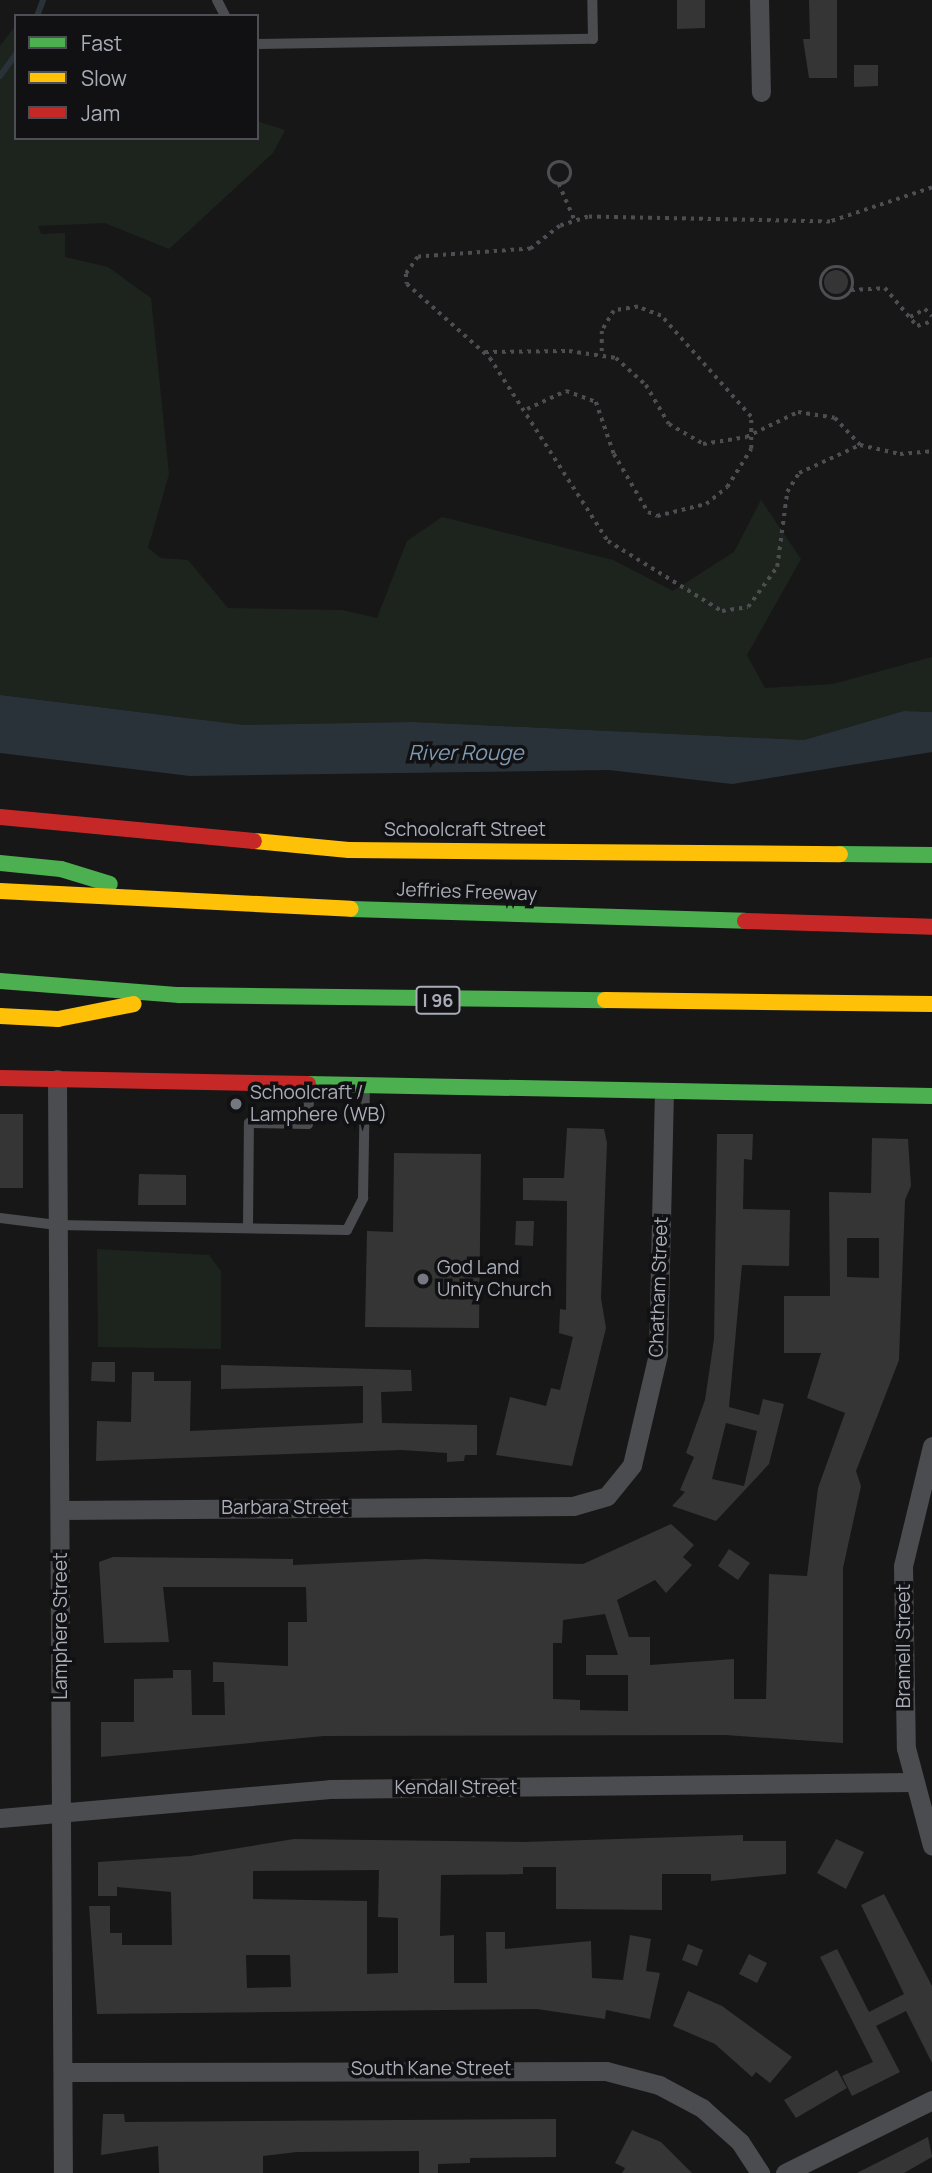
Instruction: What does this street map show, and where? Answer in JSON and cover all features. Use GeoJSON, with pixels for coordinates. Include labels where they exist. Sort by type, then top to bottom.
{"type":"FeatureCollection","features":[{"type":"Feature","properties":{"kind":"main road","name":"Schoolcraft Street"},"geometry":{"type":"LineString","coordinates":[[0,817],[349,850],[932,855]]}},
{"type":"Feature","properties":{"kind":"main road"},"geometry":{"type":"LineString","coordinates":[[0,863],[61,869],[168,903]]}},
{"type":"Feature","properties":{"kind":"main road","name":"Jeffries Freeway"},"geometry":{"type":"LineString","coordinates":[[0,891],[168,903],[932,927]]}},
{"type":"Feature","properties":{"kind":"main road","name":"I 96"},"geometry":{"type":"LineString","coordinates":[[0,981],[178,996],[932,1004]]}},
{"type":"Feature","properties":{"kind":"main road"},"geometry":{"type":"LineString","coordinates":[[0,1016],[58,1019],[178,996]]}},
{"type":"Feature","properties":{"kind":"main road"},"geometry":{"type":"LineString","coordinates":[[0,1078],[932,1096]]}},
{"type":"Feature","properties":{"kind":"street"},"geometry":{"type":"LineString","coordinates":[[759,0],[761,92]]}},
{"type":"Feature","properties":{"kind":"street","name":"Lamphere Street"},"geometry":{"type":"LineString","coordinates":[[57,1079],[63,2173]]}},
{"type":"Feature","properties":{"kind":"street","name":"Chatham Street"},"geometry":{"type":"LineString","coordinates":[[510,1507],[590,1503],[621,1484],[632,1465],[658,1354],[664,1092]]}},
{"type":"Feature","properties":{"kind":"street","name":"Bramell Street"},"geometry":{"type":"LineString","coordinates":[[932,1446],[914,1499],[904,1566],[905,1725],[913,1782],[932,1846]]}},
{"type":"Feature","properties":{"kind":"street","name":"Barbara Street"},"geometry":{"type":"LineString","coordinates":[[60,1510],[510,1507]]}},
{"type":"Feature","properties":{"kind":"street","name":"Kendall Street"},"geometry":{"type":"LineString","coordinates":[[0,1818],[62,1815],[330,1789],[913,1782]]}},
{"type":"Feature","properties":{"kind":"street","name":"South Kane Street"},"geometry":{"type":"LineString","coordinates":[[63,2072],[606,2071],[659,2085],[702,2108],[740,2142],[761,2173]]}},
{"type":"Feature","properties":{"kind":"street"},"geometry":{"type":"LineString","coordinates":[[785,2173],[932,2100]]}},
{"type":"Feature","properties":{"kind":"lane"},"geometry":{"type":"LineString","coordinates":[[259,44],[593,38],[592,0]]}},
{"type":"Feature","properties":{"kind":"lane"},"geometry":{"type":"LineString","coordinates":[[248,1228],[249,1123],[308,1124],[309,1083]]}},
{"type":"Feature","properties":{"kind":"lane"},"geometry":{"type":"LineString","coordinates":[[0,1218],[57,1225],[347,1230],[363,1198],[365,1084]]}},
{"type":"Feature","properties":{"kind":"path"},"geometry":{"type":"LineString","coordinates":[[559,183],[571,174],[561,162],[549,172],[559,183],[575,220]]}},
{"type":"Feature","properties":{"kind":"path"},"geometry":{"type":"LineString","coordinates":[[860,445],[791,481],[777,567],[748,607],[722,611],[608,541],[560,476],[527,409],[484,352],[407,284],[409,262],[430,254],[531,249],[575,220],[830,222],[932,188]]}},
{"type":"Feature","properties":{"kind":"path"},"geometry":{"type":"LineString","coordinates":[[851,290],[852,278],[842,267],[824,274],[823,290],[831,297],[851,290],[885,288],[917,326],[932,318],[925,309],[910,317]]}},
{"type":"Feature","properties":{"kind":"path"},"geometry":{"type":"LineString","coordinates":[[527,409],[566,391],[596,402],[618,462],[648,512],[657,516],[706,504],[727,487],[754,432],[747,411],[650,310],[614,311],[602,331],[602,354]]}},
{"type":"Feature","properties":{"kind":"path"},"geometry":{"type":"LineString","coordinates":[[484,352],[602,354],[634,370],[683,437],[723,444],[754,432],[782,416],[819,414],[835,418],[860,445],[900,454],[932,451]]}},
{"type":"Feature","properties":{"kind":"shaded area"},"geometry":{"type":"Polygon","coordinates":[[[14,28],[14,140],[259,140],[259,122],[285,130],[273,153],[169,249],[105,223],[38,226],[41,234],[65,233],[65,257],[108,267],[151,298],[169,474],[148,548],[161,558],[188,560],[228,608],[342,610],[377,618],[407,541],[442,517],[613,560],[673,591],[734,552],[761,500],[801,559],[747,655],[765,688],[833,684],[932,657],[932,712],[904,711],[804,740],[413,722],[244,725],[0,695],[0,46],[14,28]]]}},
{"type":"Feature","properties":{"kind":"shaded area"},"geometry":{"type":"Polygon","coordinates":[[[97,1249],[209,1255],[221,1271],[221,1349],[98,1347],[97,1249]]]}},
{"type":"Feature","properties":{"kind":"water","name":"River Rouge"},"geometry":{"type":"Polygon","coordinates":[[[0,695],[244,725],[413,722],[804,740],[904,711],[932,712],[932,752],[732,784],[609,770],[190,776],[0,753],[0,695]]]}},
{"type":"Feature","properties":{"kind":"building"},"geometry":{"type":"Polygon","coordinates":[[[677,0],[705,0],[705,28],[677,29],[677,0]]]}},
{"type":"Feature","properties":{"kind":"building"},"geometry":{"type":"Polygon","coordinates":[[[809,0],[837,0],[837,78],[809,78],[803,39],[810,39],[809,0]]]}},
{"type":"Feature","properties":{"kind":"building"},"geometry":{"type":"Polygon","coordinates":[[[854,65],[878,65],[878,86],[854,87],[854,65]]]}},
{"type":"Feature","properties":{"kind":"building"},"geometry":{"type":"Polygon","coordinates":[[[836,270],[847,277],[848,282],[841,293],[836,294],[825,287],[824,282],[831,271],[836,270]]]}},
{"type":"Feature","properties":{"kind":"building"},"geometry":{"type":"Polygon","coordinates":[[[0,1114],[23,1114],[23,1188],[0,1188],[0,1114]]]}},
{"type":"Feature","properties":{"kind":"building"},"geometry":{"type":"Polygon","coordinates":[[[567,1128],[604,1129],[607,1143],[601,1298],[606,1328],[572,1466],[496,1455],[510,1397],[546,1406],[551,1388],[560,1390],[573,1337],[559,1333],[560,1309],[566,1310],[567,1201],[523,1200],[523,1178],[564,1178],[567,1128]]]}},
{"type":"Feature","properties":{"kind":"building"},"geometry":{"type":"Polygon","coordinates":[[[717,1134],[753,1134],[752,1160],[744,1159],[743,1209],[790,1210],[789,1266],[742,1265],[729,1407],[759,1415],[763,1399],[784,1404],[769,1464],[716,1521],[672,1506],[685,1492],[680,1490],[694,1457],[686,1453],[705,1400],[714,1339],[717,1134]],[[726,1423],[712,1479],[744,1486],[757,1431],[726,1423]]]}},
{"type":"Feature","properties":{"kind":"building"},"geometry":{"type":"Polygon","coordinates":[[[872,1138],[908,1139],[911,1186],[905,1200],[899,1360],[856,1471],[861,1486],[843,1568],[843,1743],[725,1735],[324,1736],[101,1757],[101,1722],[134,1722],[134,1679],[173,1678],[173,1670],[191,1670],[192,1715],[225,1715],[224,1682],[213,1682],[213,1662],[288,1666],[288,1622],[307,1622],[306,1587],[163,1587],[169,1642],[104,1643],[99,1562],[113,1557],[293,1559],[293,1565],[425,1559],[583,1564],[671,1524],[694,1545],[683,1557],[692,1565],[666,1593],[655,1580],[617,1600],[629,1637],[650,1637],[650,1665],[734,1659],[734,1699],[766,1699],[769,1574],[807,1576],[818,1488],[845,1413],[807,1398],[821,1353],[784,1353],[784,1296],[830,1296],[829,1192],[871,1193],[872,1138]],[[847,1238],[847,1277],[879,1278],[879,1238],[847,1238]],[[605,1614],[563,1620],[562,1643],[553,1643],[553,1699],[580,1700],[580,1710],[628,1711],[628,1675],[586,1675],[586,1655],[618,1655],[605,1614]]]}},
{"type":"Feature","properties":{"kind":"building","name":"God Land Unity Church"},"geometry":{"type":"Polygon","coordinates":[[[394,1153],[481,1154],[479,1328],[365,1327],[367,1231],[393,1232],[394,1153]]]}},
{"type":"Feature","properties":{"kind":"building"},"geometry":{"type":"Polygon","coordinates":[[[139,1174],[186,1175],[186,1205],[138,1205],[139,1174]]]}},
{"type":"Feature","properties":{"kind":"building"},"geometry":{"type":"Polygon","coordinates":[[[516,1221],[534,1221],[533,1246],[515,1245],[516,1221]]]}},
{"type":"Feature","properties":{"kind":"building"},"geometry":{"type":"Polygon","coordinates":[[[92,1362],[115,1362],[115,1382],[91,1381],[92,1362]]]}},
{"type":"Feature","properties":{"kind":"building"},"geometry":{"type":"Polygon","coordinates":[[[221,1365],[411,1370],[412,1391],[381,1392],[382,1423],[477,1425],[477,1455],[465,1455],[464,1461],[447,1462],[447,1453],[401,1450],[96,1461],[97,1421],[131,1422],[132,1372],[154,1372],[154,1381],[191,1381],[190,1431],[363,1423],[363,1386],[221,1389],[221,1365]]]}},
{"type":"Feature","properties":{"kind":"building"},"geometry":{"type":"Polygon","coordinates":[[[729,1549],[750,1563],[738,1580],[718,1566],[729,1549]]]}},
{"type":"Feature","properties":{"kind":"building"},"geometry":{"type":"Polygon","coordinates":[[[743,1835],[743,1841],[786,1841],[786,1874],[711,1881],[711,1874],[662,1874],[662,1910],[556,1909],[556,1867],[523,1867],[523,1874],[441,1875],[440,1936],[454,1935],[454,1983],[487,1983],[486,1932],[505,1932],[505,1949],[591,1941],[592,1978],[623,1980],[630,1935],[651,1939],[646,1971],[660,1973],[650,2019],[606,2010],[605,2019],[537,2009],[97,2014],[89,1906],[110,1906],[110,1933],[122,1933],[122,1945],[172,1945],[171,1892],[117,1887],[117,1896],[98,1896],[98,1862],[190,1856],[294,1839],[523,1842],[743,1835]],[[379,1870],[253,1871],[253,1899],[367,1901],[367,1974],[398,1973],[398,1918],[378,1917],[379,1870]],[[246,1955],[247,1988],[291,1987],[290,1955],[246,1955]]]}},
{"type":"Feature","properties":{"kind":"building"},"geometry":{"type":"Polygon","coordinates":[[[836,1839],[864,1852],[846,1889],[817,1873],[836,1839]]]}},
{"type":"Feature","properties":{"kind":"building"},"geometry":{"type":"Polygon","coordinates":[[[884,1894],[932,1986],[932,2063],[906,2011],[876,2026],[900,2072],[852,2096],[842,2076],[873,2062],[820,1957],[837,1949],[869,2012],[904,1994],[861,1905],[884,1894]]]}},
{"type":"Feature","properties":{"kind":"building"},"geometry":{"type":"Polygon","coordinates":[[[688,1944],[703,1950],[697,1966],[682,1960],[688,1944]]]}},
{"type":"Feature","properties":{"kind":"building"},"geometry":{"type":"Polygon","coordinates":[[[749,1954],[767,1963],[757,1983],[739,1974],[749,1954]]]}},
{"type":"Feature","properties":{"kind":"building"},"geometry":{"type":"Polygon","coordinates":[[[688,1991],[722,2006],[792,2057],[770,2083],[756,2072],[752,2077],[715,2044],[673,2026],[688,1991]]]}},
{"type":"Feature","properties":{"kind":"building"},"geometry":{"type":"Polygon","coordinates":[[[837,2070],[847,2088],[796,2118],[784,2100],[837,2070]]]}},
{"type":"Feature","properties":{"kind":"building"},"geometry":{"type":"Polygon","coordinates":[[[103,2114],[124,2114],[125,2122],[556,2119],[556,2157],[470,2158],[470,2163],[438,2164],[438,2173],[419,2173],[419,2151],[297,2152],[263,2156],[263,2173],[159,2173],[158,2146],[101,2155],[103,2114]]]}},
{"type":"Feature","properties":{"kind":"building"},"geometry":{"type":"Polygon","coordinates":[[[632,2130],[661,2142],[692,2173],[622,2173],[625,2168],[615,2163],[632,2130]]]}},
{"type":"Feature","properties":{"kind":"building"},"geometry":{"type":"Polygon","coordinates":[[[928,2137],[932,2157],[904,2173],[857,2173],[928,2137]]]}},
{"type":"Feature","properties":{"kind":"waterway"},"geometry":{"type":"LineString","coordinates":[[38,14],[43,0]]}},
{"type":"Feature","properties":{"kind":"waterway"},"geometry":{"type":"LineString","coordinates":[[0,76],[14,57]]}},
{"type":"Feature","properties":{"kind":"traffic: fast"},"geometry":{"type":"LineString","coordinates":[[840,854],[932,855]]}},
{"type":"Feature","properties":{"kind":"traffic: fast"},"geometry":{"type":"LineString","coordinates":[[0,863],[61,869],[110,884]]}},
{"type":"Feature","properties":{"kind":"traffic: fast"},"geometry":{"type":"LineString","coordinates":[[351,909],[745,921]]}},
{"type":"Feature","properties":{"kind":"traffic: fast"},"geometry":{"type":"LineString","coordinates":[[0,981],[179,995],[605,1000]]}},
{"type":"Feature","properties":{"kind":"traffic: fast"},"geometry":{"type":"LineString","coordinates":[[308,1084],[932,1096]]}},
{"type":"Feature","properties":{"kind":"traffic: slow"},"geometry":{"type":"LineString","coordinates":[[254,841],[349,850],[840,854]]}},
{"type":"Feature","properties":{"kind":"traffic: slow"},"geometry":{"type":"LineString","coordinates":[[0,891],[351,909]]}},
{"type":"Feature","properties":{"kind":"traffic: slow"},"geometry":{"type":"LineString","coordinates":[[605,1000],[932,1004]]}},
{"type":"Feature","properties":{"kind":"traffic: slow"},"geometry":{"type":"LineString","coordinates":[[0,1016],[58,1019],[134,1004]]}},
{"type":"Feature","properties":{"kind":"traffic: jam"},"geometry":{"type":"LineString","coordinates":[[0,817],[254,841]]}},
{"type":"Feature","properties":{"kind":"traffic: jam"},"geometry":{"type":"LineString","coordinates":[[745,921],[932,927]]}},
{"type":"Feature","properties":{"kind":"traffic: jam"},"geometry":{"type":"LineString","coordinates":[[0,1078],[308,1084]]}},
{"type":"Feature","properties":{"kind":"place","name":"Schoolcraft / Lamphere (WB)"},"geometry":{"type":"Point","coordinates":[236,1104]}},
{"type":"Feature","properties":{"kind":"place","name":"God Land Unity Church"},"geometry":{"type":"Point","coordinates":[423,1279]}}]}
